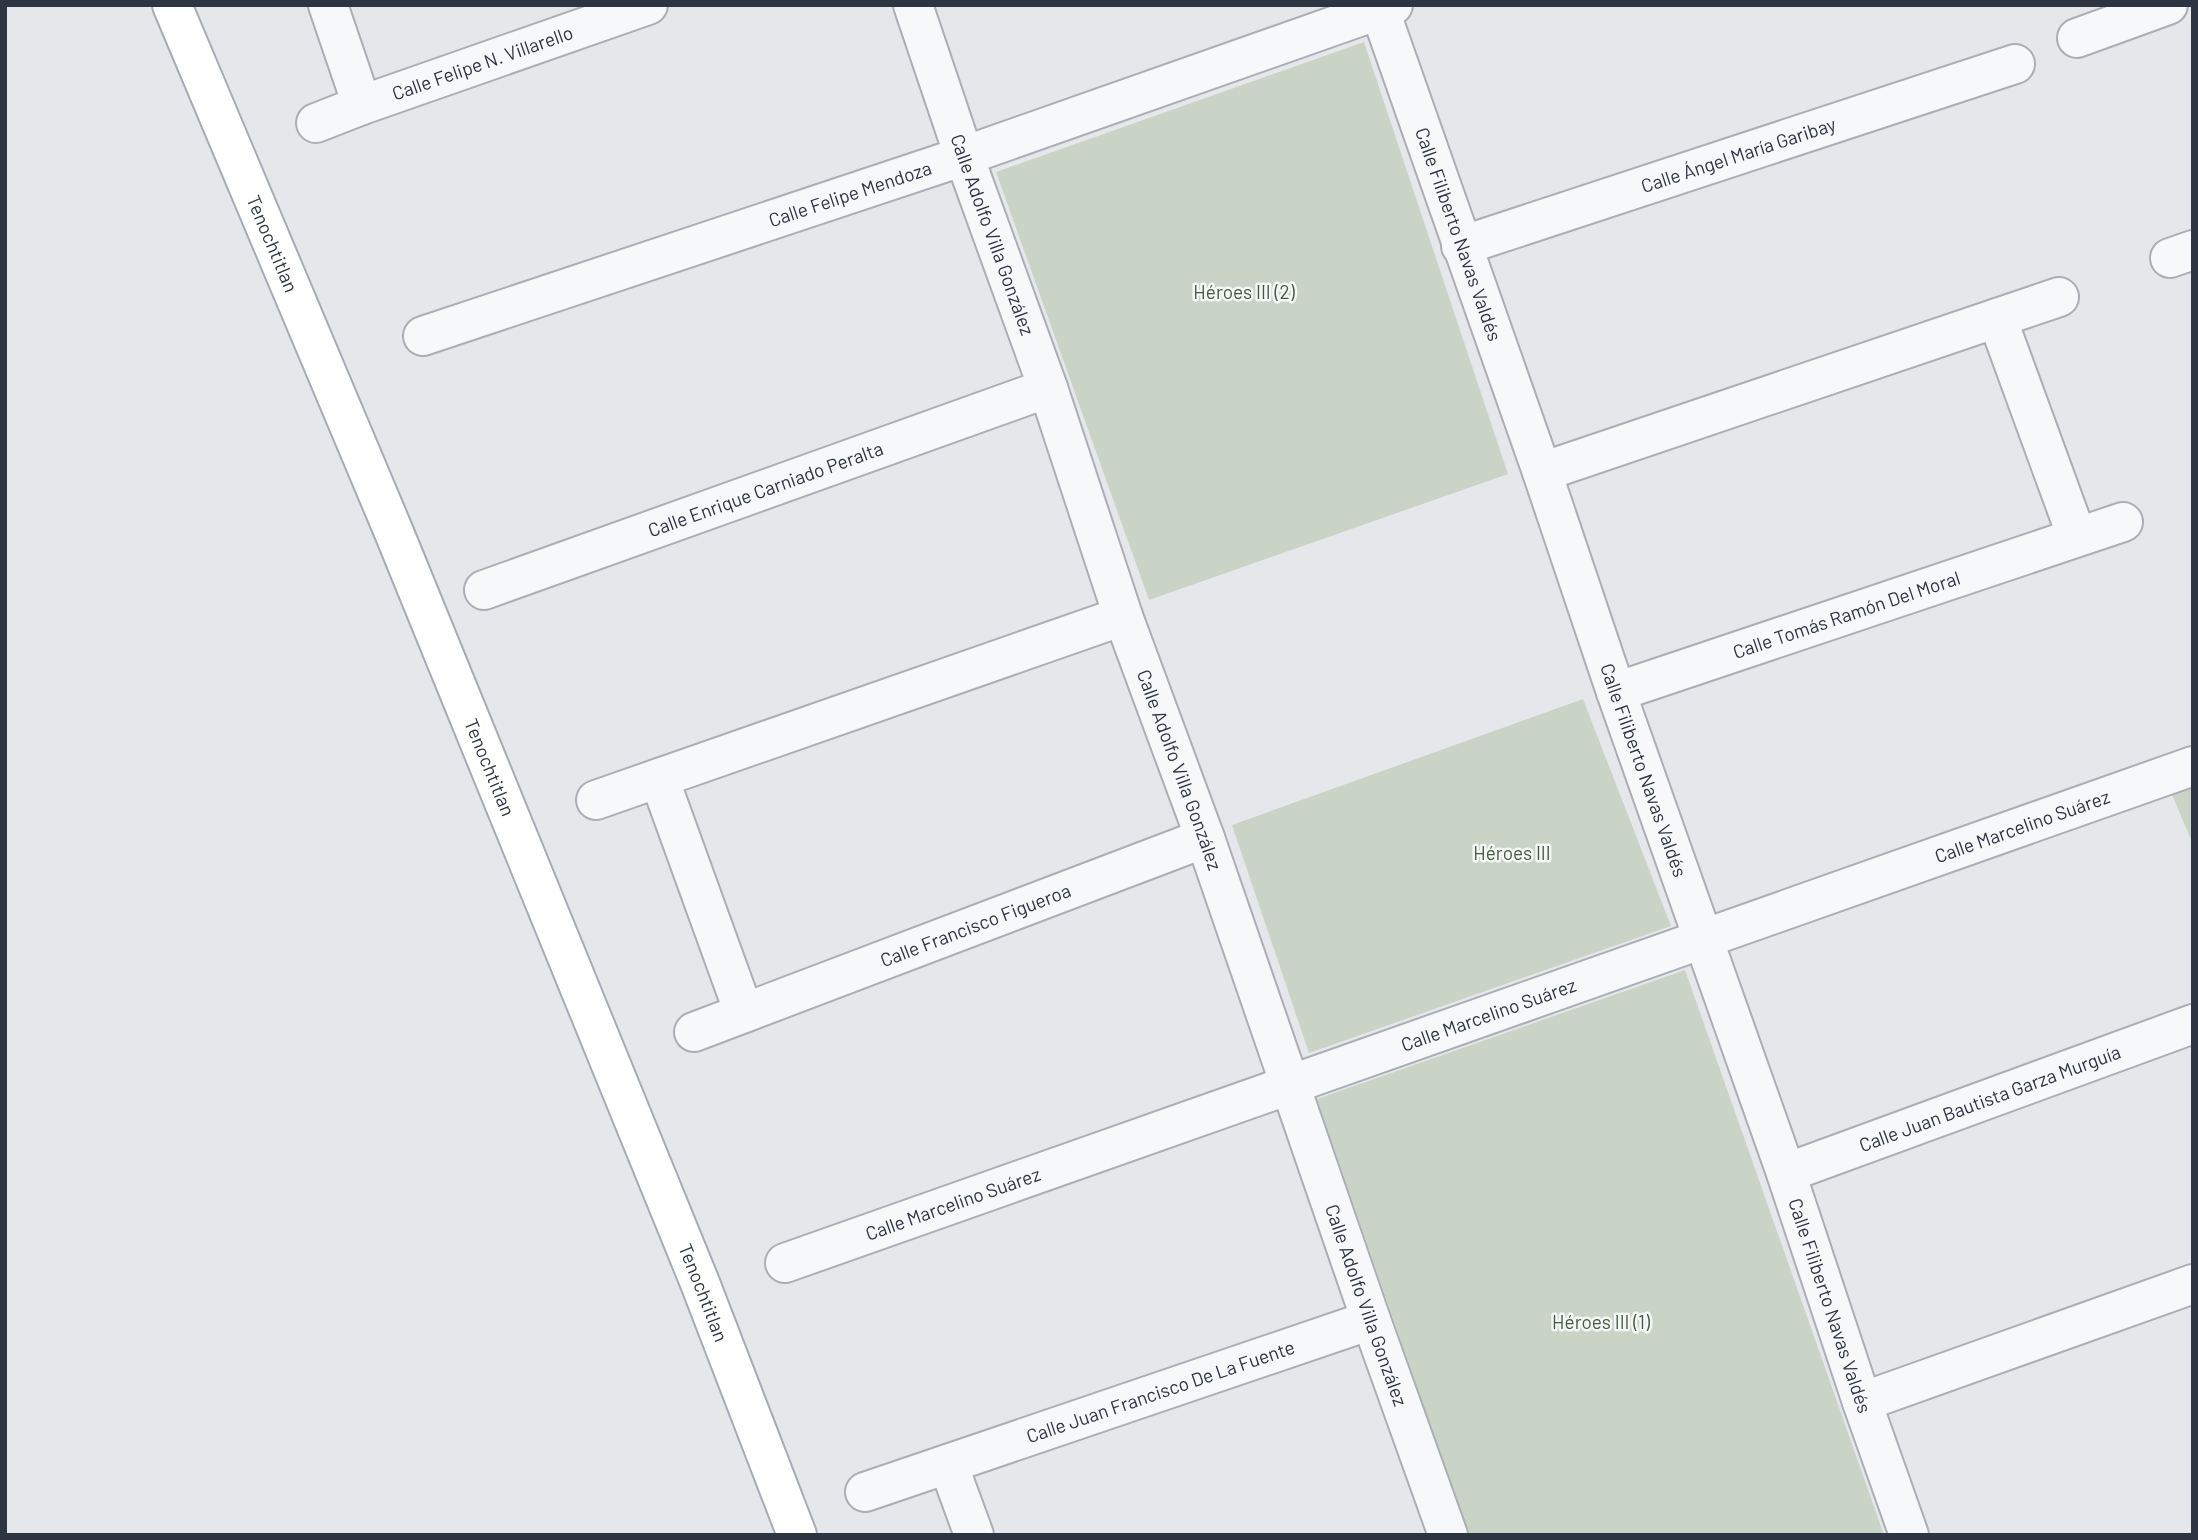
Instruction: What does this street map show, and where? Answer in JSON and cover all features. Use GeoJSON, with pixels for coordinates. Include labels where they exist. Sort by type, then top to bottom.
{"type":"FeatureCollection","features":[{"type":"Feature","properties":{"kind":"main road","name":"Tenochtitlan"},"geometry":{"type":"LineString","coordinates":[[172,5],[393,530],[700,1283],[797,1535]]}},
{"type":"Feature","properties":{"kind":"street"},"geometry":{"type":"LineString","coordinates":[[328,5],[362,105]]}},
{"type":"Feature","properties":{"kind":"street","name":"Calle Felipe N. Villarello"},"geometry":{"type":"LineString","coordinates":[[316,123],[648,5]]}},
{"type":"Feature","properties":{"kind":"street","name":"Calle Adolfo Villa González"},"geometry":{"type":"LineString","coordinates":[[913,5],[1048,388],[1123,616],[1205,838],[1448,1535]]}},
{"type":"Feature","properties":{"kind":"street"},"geometry":{"type":"LineString","coordinates":[[2077,38],[2168,5]]}},
{"type":"Feature","properties":{"kind":"street","name":"Calle Felipe Mendoza"},"geometry":{"type":"LineString","coordinates":[[423,336],[964,156],[1384,7]]}},
{"type":"Feature","properties":{"kind":"street","name":"Calle Filiberto Navas Valdés"},"geometry":{"type":"LineString","coordinates":[[1384,7],[1461,246],[1786,1173],[1909,1535]]}},
{"type":"Feature","properties":{"kind":"street","name":"Calle Ángel María Garibay"},"geometry":{"type":"LineString","coordinates":[[1461,246],[2015,64]]}},
{"type":"Feature","properties":{"kind":"street"},"geometry":{"type":"LineString","coordinates":[[1542,472],[2059,297]]}},
{"type":"Feature","properties":{"kind":"street"},"geometry":{"type":"LineString","coordinates":[[1997,318],[2077,537]]}},
{"type":"Feature","properties":{"kind":"street","name":"Calle Enrique Carniado Peralta"},"geometry":{"type":"LineString","coordinates":[[484,590],[1048,388]]}},
{"type":"Feature","properties":{"kind":"street","name":"Calle Tomás Ramón Del Moral"},"geometry":{"type":"LineString","coordinates":[[1616,692],[2123,522]]}},
{"type":"Feature","properties":{"kind":"street"},"geometry":{"type":"LineString","coordinates":[[596,800],[1123,616]]}},
{"type":"Feature","properties":{"kind":"street","name":"Calle Marcelino Suárez"},"geometry":{"type":"LineString","coordinates":[[785,1263],[2193,766]]}},
{"type":"Feature","properties":{"kind":"street"},"geometry":{"type":"LineString","coordinates":[[659,778],[744,1013]]}},
{"type":"Feature","properties":{"kind":"street","name":"Calle Francisco Figueroa"},"geometry":{"type":"LineString","coordinates":[[694,1032],[1205,838]]}},
{"type":"Feature","properties":{"kind":"street","name":"Calle Juan Bautista Garza Murguía"},"geometry":{"type":"LineString","coordinates":[[1786,1173],[2193,1024]]}},
{"type":"Feature","properties":{"kind":"street"},"geometry":{"type":"LineString","coordinates":[[1862,1402],[2193,1284]]}},
{"type":"Feature","properties":{"kind":"street","name":"Calle Juan Francisco De La Fuente"},"geometry":{"type":"LineString","coordinates":[[865,1492],[1371,1320]]}},
{"type":"Feature","properties":{"kind":"street"},"geometry":{"type":"LineString","coordinates":[[948,1464],[974,1535]]}},
{"type":"Feature","properties":{"kind":"green space","name":"Héroes III (2)"},"geometry":{"type":"Polygon","coordinates":[[[1364,42],[1508,474],[1149,600],[996,172],[1364,42]]]}},
{"type":"Feature","properties":{"kind":"green space","name":"Héroes III"},"geometry":{"type":"Polygon","coordinates":[[[1583,699],[1671,926],[1309,1053],[1232,825],[1583,699]]]}},
{"type":"Feature","properties":{"kind":"green space"},"geometry":{"type":"Polygon","coordinates":[[[2193,766],[2193,844],[2164,776],[2193,766]]]}},
{"type":"Feature","properties":{"kind":"green space","name":"Héroes III (1)"},"geometry":{"type":"Polygon","coordinates":[[[1685,970],[1884,1535],[1468,1535],[1317,1099],[1685,970]]]}}]}
